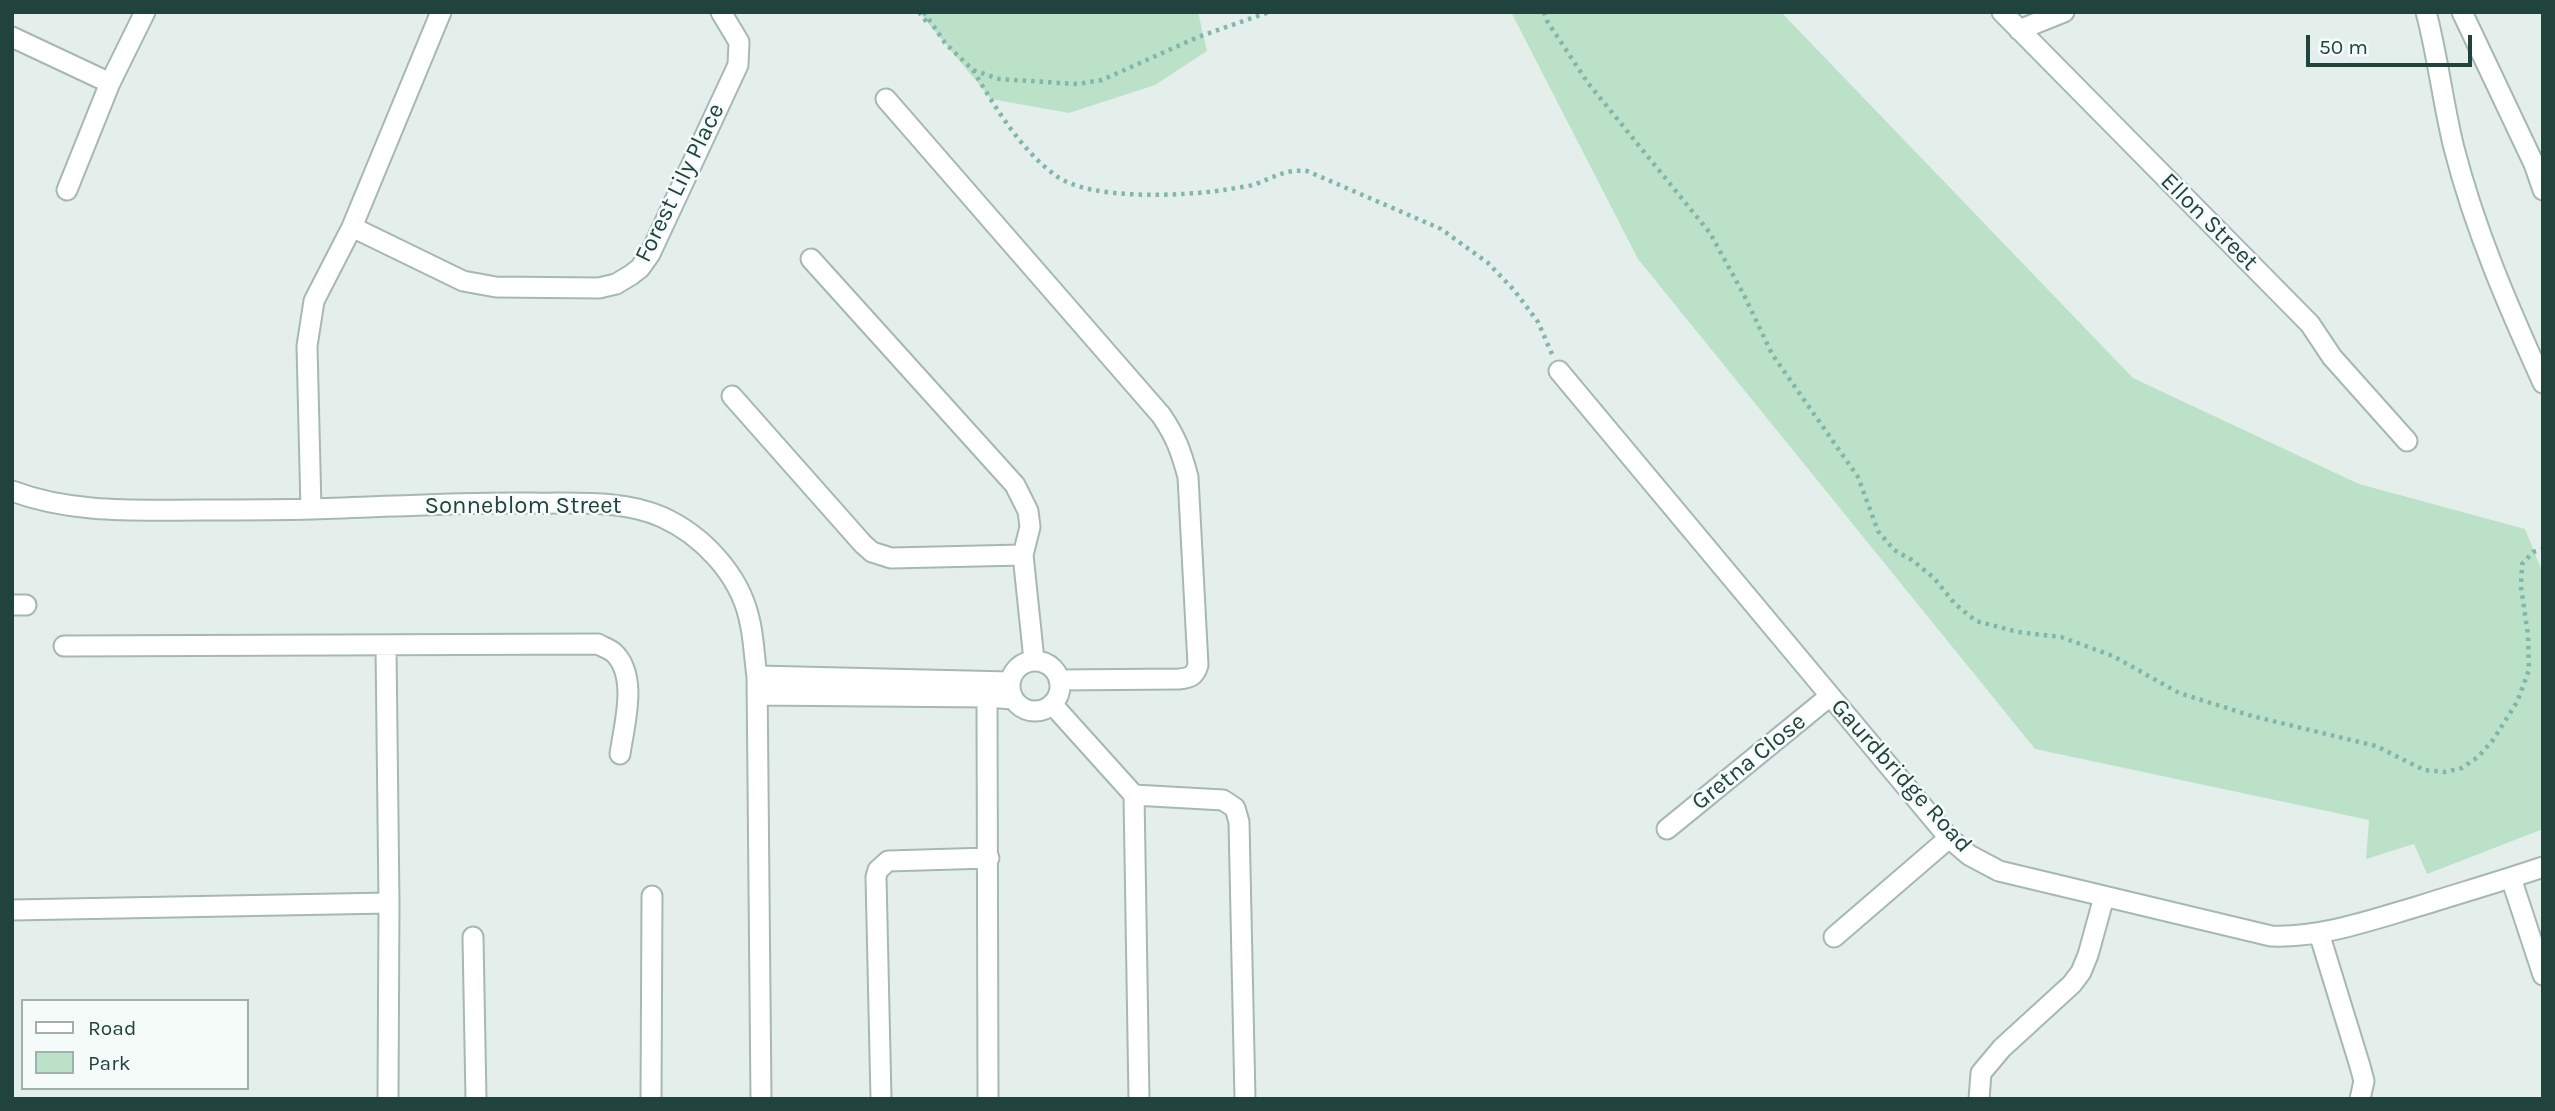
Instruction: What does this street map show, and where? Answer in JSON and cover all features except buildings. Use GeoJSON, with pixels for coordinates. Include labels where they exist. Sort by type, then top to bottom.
{"type":"FeatureCollection","features":[{"type":"Feature","properties":{"kind":"street"},"geometry":{"type":"LineString","coordinates":[[66,190],[110,83],[145,12]]}},
{"type":"Feature","properties":{"kind":"street"},"geometry":{"type":"LineString","coordinates":[[311,509],[307,346],[314,300],[352,227],[441,12]]}},
{"type":"Feature","properties":{"kind":"street","name":"Forest Lily Place"},"geometry":{"type":"LineString","coordinates":[[352,227],[463,281],[496,287],[599,288],[616,284],[640,268],[650,254],[737,65],[739,42],[721,12]]}},
{"type":"Feature","properties":{"kind":"street","name":"Ellon Street"},"geometry":{"type":"LineString","coordinates":[[2002,12],[2310,324],[2332,357],[2407,441]]}},
{"type":"Feature","properties":{"kind":"street"},"geometry":{"type":"LineString","coordinates":[[2019,30],[2064,12]]}},
{"type":"Feature","properties":{"kind":"street"},"geometry":{"type":"LineString","coordinates":[[2426,12],[2454,150],[2477,226],[2496,279],[2543,383]]}},
{"type":"Feature","properties":{"kind":"street"},"geometry":{"type":"LineString","coordinates":[[2462,12],[2534,164],[2543,191]]}},
{"type":"Feature","properties":{"kind":"street"},"geometry":{"type":"LineString","coordinates":[[12,37],[110,83]]}},
{"type":"Feature","properties":{"kind":"street"},"geometry":{"type":"LineString","coordinates":[[886,99],[1161,415],[1175,435],[1181,450],[1188,477],[1198,665],[1196,672],[1193,676],[1179,679],[1059,680]]}},
{"type":"Feature","properties":{"kind":"street"},"geometry":{"type":"LineString","coordinates":[[811,259],[1015,485],[1028,511],[1030,527],[1023,555],[1034,660]]}},
{"type":"Feature","properties":{"kind":"street","name":"Gaurdbridge Road"},"geometry":{"type":"LineString","coordinates":[[1559,371],[1949,838],[1969,855],[1999,871],[2271,936],[2319,933],[2364,922],[2543,867]]}},
{"type":"Feature","properties":{"kind":"street"},"geometry":{"type":"LineString","coordinates":[[732,396],[872,552],[891,558],[1023,555]]}},
{"type":"Feature","properties":{"kind":"street","name":"Sonneblom Street"},"geometry":{"type":"LineString","coordinates":[[12,491],[30,498],[74,507],[107,509],[311,509],[502,503],[631,506],[662,517],[688,532],[725,568],[739,590],[749,617],[757,686],[761,1099]]}},
{"type":"Feature","properties":{"kind":"street"},"geometry":{"type":"LineString","coordinates":[[64,646],[598,644],[613,653],[625,674],[627,691],[620,754]]}},
{"type":"Feature","properties":{"kind":"street"},"geometry":{"type":"LineString","coordinates":[[386,646],[390,903],[388,1099]]}},
{"type":"Feature","properties":{"kind":"street"},"geometry":{"type":"LineString","coordinates":[[1034,660],[1050,666],[1059,680],[1057,698],[1045,709],[1027,710],[1012,691],[1018,667],[1034,660]]}},
{"type":"Feature","properties":{"kind":"street"},"geometry":{"type":"LineString","coordinates":[[757,686],[1012,691]]}},
{"type":"Feature","properties":{"kind":"street"},"geometry":{"type":"LineString","coordinates":[[847,687],[987,697],[1012,691]]}},
{"type":"Feature","properties":{"kind":"street","name":"Gretna Close"},"geometry":{"type":"LineString","coordinates":[[1667,829],[1830,696]]}},
{"type":"Feature","properties":{"kind":"street"},"geometry":{"type":"LineString","coordinates":[[987,697],[988,1099]]}},
{"type":"Feature","properties":{"kind":"street"},"geometry":{"type":"LineString","coordinates":[[1052,704],[1134,795],[1139,1099]]}},
{"type":"Feature","properties":{"kind":"street"},"geometry":{"type":"LineString","coordinates":[[1134,795],[1223,800],[1235,808],[1239,822],[1245,1099]]}},
{"type":"Feature","properties":{"kind":"street"},"geometry":{"type":"LineString","coordinates":[[1834,937],[1949,838]]}},
{"type":"Feature","properties":{"kind":"street"},"geometry":{"type":"LineString","coordinates":[[881,1099],[878,870],[888,861],[989,858]]}},
{"type":"Feature","properties":{"kind":"street"},"geometry":{"type":"LineString","coordinates":[[2511,878],[2543,975]]}},
{"type":"Feature","properties":{"kind":"street"},"geometry":{"type":"LineString","coordinates":[[651,1099],[652,896]]}},
{"type":"Feature","properties":{"kind":"street"},"geometry":{"type":"LineString","coordinates":[[1979,1099],[1981,1073],[2002,1048],[2063,993],[2081,972],[2105,897]]}},
{"type":"Feature","properties":{"kind":"street"},"geometry":{"type":"LineString","coordinates":[[12,910],[390,903]]}},
{"type":"Feature","properties":{"kind":"street"},"geometry":{"type":"LineString","coordinates":[[2319,933],[2364,1081],[2360,1099]]}},
{"type":"Feature","properties":{"kind":"street"},"geometry":{"type":"LineString","coordinates":[[473,937],[476,1099]]}},
{"type":"Feature","properties":{"kind":"path"},"geometry":{"type":"LineString","coordinates":[[919,12],[973,70],[1033,156],[1057,177],[1085,189],[1152,195],[1221,190],[1254,184],[1292,170],[1307,171],[1441,229],[1488,263],[1514,290],[1538,322],[1559,371]]}},
{"type":"Feature","properties":{"kind":"path"},"geometry":{"type":"LineString","coordinates":[[925,12],[945,43]]}},
{"type":"Feature","properties":{"kind":"path"},"geometry":{"type":"LineString","coordinates":[[973,70],[999,79],[1045,84],[1077,84],[1102,80],[1198,37],[1269,12]]}},
{"type":"Feature","properties":{"kind":"path"},"geometry":{"type":"LineString","coordinates":[[1544,12],[1588,83],[1710,233],[1772,354],[1858,477],[1878,531],[1894,550],[1912,560],[1934,578],[1955,604],[1976,621],[2018,632],[2061,637],[2113,656],[2179,693],[2252,716],[2376,746],[2424,770],[2445,772],[2462,768],[2478,757],[2493,740],[2517,702],[2529,670],[2528,635],[2521,587],[2522,564],[2533,552],[2543,549]]}},
{"type":"Feature","properties":{"kind":"green space"},"geometry":{"type":"Polygon","coordinates":[[[919,12],[1198,12],[1207,51],[1155,85],[1069,113],[991,99],[919,12]]]}},
{"type":"Feature","properties":{"kind":"green space"},"geometry":{"type":"Polygon","coordinates":[[[1511,12],[1781,12],[2133,378],[2359,484],[2525,529],[2543,573],[2543,829],[2427,874],[2414,844],[2366,859],[2369,820],[2035,749],[1638,259],[1511,12]]]}}]}
